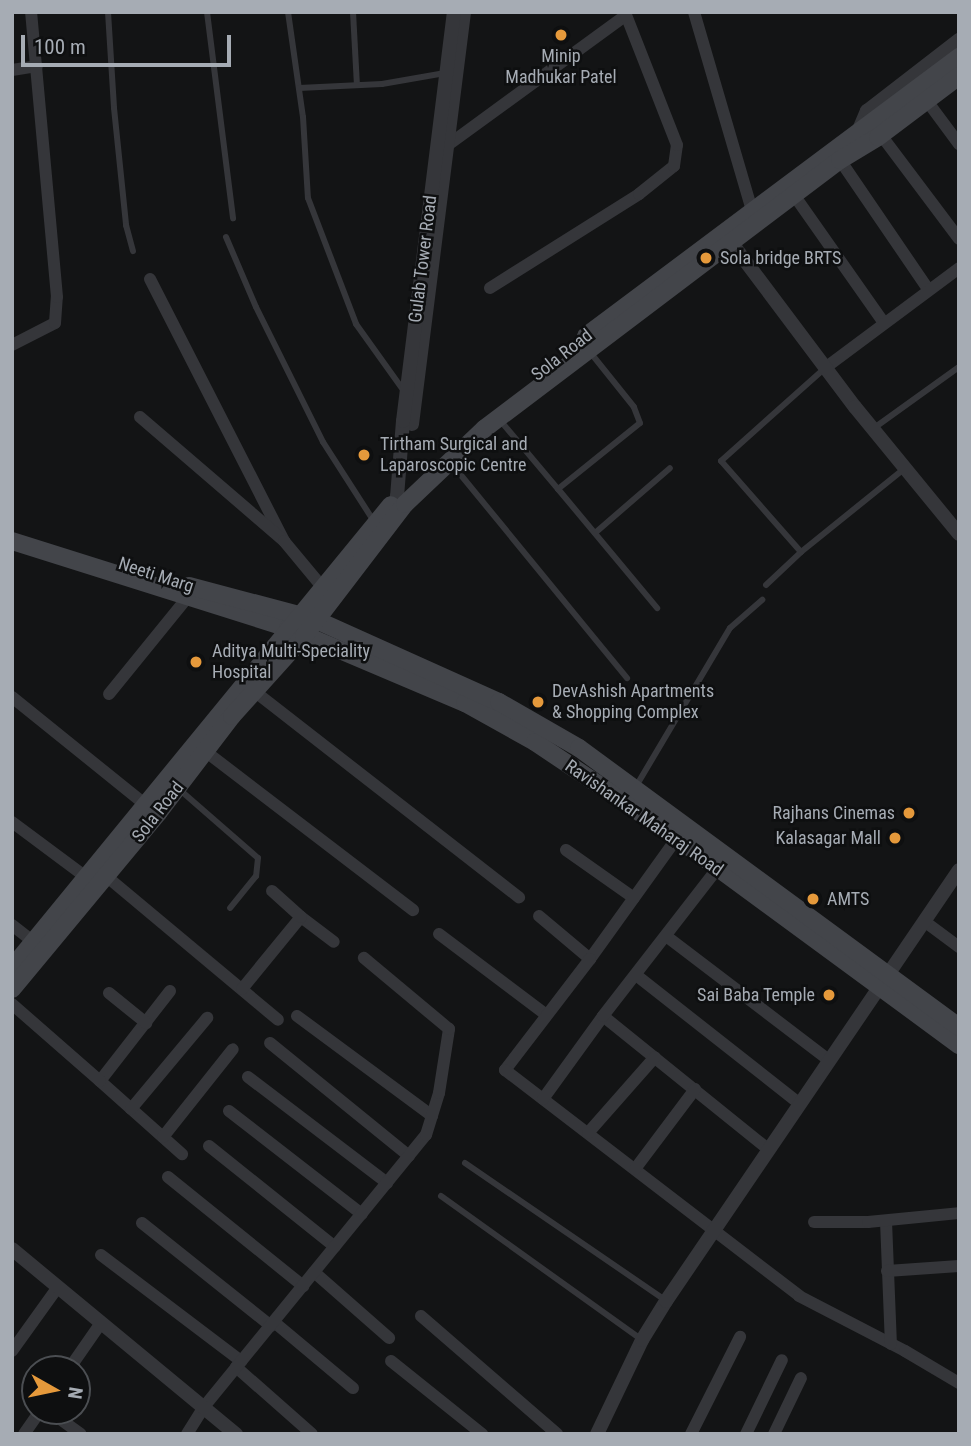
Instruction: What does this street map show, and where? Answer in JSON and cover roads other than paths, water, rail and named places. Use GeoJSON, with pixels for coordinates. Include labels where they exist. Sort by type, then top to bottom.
{"type":"FeatureCollection","features":[{"type":"Feature","properties":{"kind":"main road"},"geometry":{"type":"LineString","coordinates":[[871,135],[959,57]]}},
{"type":"Feature","properties":{"kind":"main road"},"geometry":{"type":"LineString","coordinates":[[871,135],[959,76]]}},
{"type":"Feature","properties":{"kind":"main road","name":"Sola Road"},"geometry":{"type":"LineString","coordinates":[[12,989],[254,691],[302,624],[323,588],[375,523],[498,418],[727,237],[752,209],[871,135]]}},
{"type":"Feature","properties":{"kind":"main road","name":"Sola Road"},"geometry":{"type":"LineString","coordinates":[[12,968],[302,624],[406,495],[472,425],[727,237],[794,195],[871,135]]}},
{"type":"Feature","properties":{"kind":"main road","name":"Neeti Marg"},"geometry":{"type":"LineString","coordinates":[[12,529],[302,624]]}},
{"type":"Feature","properties":{"kind":"main road"},"geometry":{"type":"LineString","coordinates":[[12,541],[187,598],[302,624]]}},
{"type":"Feature","properties":{"kind":"main road","name":"Ravishankar Maharaj Road"},"geometry":{"type":"LineString","coordinates":[[302,624],[499,702],[579,748],[883,979],[959,1045]]}},
{"type":"Feature","properties":{"kind":"main road","name":"Ravishankar Maharaj Road"},"geometry":{"type":"LineString","coordinates":[[302,624],[465,703],[535,742],[719,869],[959,1027]]}},
{"type":"Feature","properties":{"kind":"street"},"geometry":{"type":"LineString","coordinates":[[12,345],[55,323],[57,297],[31,12]]}},
{"type":"Feature","properties":{"kind":"street","name":"Gulab Tower Road"},"geometry":{"type":"LineString","coordinates":[[406,495],[406,394],[454,12]]}},
{"type":"Feature","properties":{"kind":"street"},"geometry":{"type":"LineString","coordinates":[[406,495],[464,12]]}},
{"type":"Feature","properties":{"kind":"street"},"geometry":{"type":"LineString","coordinates":[[694,12],[752,209]]}},
{"type":"Feature","properties":{"kind":"street"},"geometry":{"type":"LineString","coordinates":[[447,145],[626,13],[677,145],[674,166],[639,194],[490,288]]}},
{"type":"Feature","properties":{"kind":"street"},"geometry":{"type":"LineString","coordinates":[[959,40],[867,111],[871,135],[959,239]]}},
{"type":"Feature","properties":{"kind":"street"},"geometry":{"type":"LineString","coordinates":[[12,70],[37,66]]}},
{"type":"Feature","properties":{"kind":"street"},"geometry":{"type":"LineString","coordinates":[[871,135],[930,105],[959,84]]}},
{"type":"Feature","properties":{"kind":"street"},"geometry":{"type":"LineString","coordinates":[[930,105],[959,144]]}},
{"type":"Feature","properties":{"kind":"street"},"geometry":{"type":"LineString","coordinates":[[840,160],[928,289]]}},
{"type":"Feature","properties":{"kind":"street"},"geometry":{"type":"LineString","coordinates":[[794,195],[884,323]]}},
{"type":"Feature","properties":{"kind":"street"},"geometry":{"type":"LineString","coordinates":[[727,237],[872,429],[959,534]]}},
{"type":"Feature","properties":{"kind":"street"},"geometry":{"type":"LineString","coordinates":[[825,368],[959,268]]}},
{"type":"Feature","properties":{"kind":"street"},"geometry":{"type":"LineString","coordinates":[[150,279],[284,541]]}},
{"type":"Feature","properties":{"kind":"street"},"geometry":{"type":"LineString","coordinates":[[140,418],[284,541],[323,588]]}},
{"type":"Feature","properties":{"kind":"street"},"geometry":{"type":"LineString","coordinates":[[109,694],[187,598]]}},
{"type":"Feature","properties":{"kind":"street"},"geometry":{"type":"LineString","coordinates":[[254,691],[519,897]]}},
{"type":"Feature","properties":{"kind":"street"},"geometry":{"type":"LineString","coordinates":[[12,697],[148,806]]}},
{"type":"Feature","properties":{"kind":"street"},"geometry":{"type":"LineString","coordinates":[[205,751],[413,910]]}},
{"type":"Feature","properties":{"kind":"street"},"geometry":{"type":"LineString","coordinates":[[12,822],[88,878]]}},
{"type":"Feature","properties":{"kind":"street"},"geometry":{"type":"LineString","coordinates":[[677,838],[590,959],[545,1014],[505,1070],[799,1296],[959,1383]]}},
{"type":"Feature","properties":{"kind":"street"},"geometry":{"type":"LineString","coordinates":[[566,850],[634,898]]}},
{"type":"Feature","properties":{"kind":"street"},"geometry":{"type":"LineString","coordinates":[[543,1099],[603,1016],[719,869]]}},
{"type":"Feature","properties":{"kind":"street"},"geometry":{"type":"LineString","coordinates":[[597,1434],[642,1340],[666,1301],[959,870]]}},
{"type":"Feature","properties":{"kind":"street"},"geometry":{"type":"LineString","coordinates":[[106,876],[278,1020]]}},
{"type":"Feature","properties":{"kind":"street"},"geometry":{"type":"LineString","coordinates":[[272,891],[334,942]]}},
{"type":"Feature","properties":{"kind":"street"},"geometry":{"type":"LineString","coordinates":[[539,916],[590,959]]}},
{"type":"Feature","properties":{"kind":"street"},"geometry":{"type":"LineString","coordinates":[[242,989],[301,917]]}},
{"type":"Feature","properties":{"kind":"street"},"geometry":{"type":"LineString","coordinates":[[924,921],[959,947]]}},
{"type":"Feature","properties":{"kind":"street"},"geometry":{"type":"LineString","coordinates":[[12,925],[34,942]]}},
{"type":"Feature","properties":{"kind":"street"},"geometry":{"type":"LineString","coordinates":[[439,934],[545,1014]]}},
{"type":"Feature","properties":{"kind":"street"},"geometry":{"type":"LineString","coordinates":[[666,936],[829,1060]]}},
{"type":"Feature","properties":{"kind":"street"},"geometry":{"type":"LineString","coordinates":[[187,1434],[203,1408],[426,1135],[439,1093],[449,1029],[364,958]]}},
{"type":"Feature","properties":{"kind":"street"},"geometry":{"type":"LineString","coordinates":[[635,975],[800,1104]]}},
{"type":"Feature","properties":{"kind":"street"},"geometry":{"type":"LineString","coordinates":[[100,1081],[170,991]]}},
{"type":"Feature","properties":{"kind":"street"},"geometry":{"type":"LineString","coordinates":[[109,993],[146,1023]]}},
{"type":"Feature","properties":{"kind":"street"},"geometry":{"type":"LineString","coordinates":[[12,1004],[182,1154]]}},
{"type":"Feature","properties":{"kind":"street"},"geometry":{"type":"LineString","coordinates":[[297,1016],[432,1116]]}},
{"type":"Feature","properties":{"kind":"street"},"geometry":{"type":"LineString","coordinates":[[603,1016],[769,1150]]}},
{"type":"Feature","properties":{"kind":"street"},"geometry":{"type":"LineString","coordinates":[[131,1109],[208,1018]]}},
{"type":"Feature","properties":{"kind":"street"},"geometry":{"type":"LineString","coordinates":[[270,1043],[409,1156]]}},
{"type":"Feature","properties":{"kind":"street"},"geometry":{"type":"LineString","coordinates":[[163,1137],[233,1049]]}},
{"type":"Feature","properties":{"kind":"street"},"geometry":{"type":"LineString","coordinates":[[588,1133],[654,1057]]}},
{"type":"Feature","properties":{"kind":"street"},"geometry":{"type":"LineString","coordinates":[[248,1077],[387,1183]]}},
{"type":"Feature","properties":{"kind":"street"},"geometry":{"type":"LineString","coordinates":[[635,1169],[695,1089]]}},
{"type":"Feature","properties":{"kind":"street"},"geometry":{"type":"LineString","coordinates":[[229,1111],[362,1214]]}},
{"type":"Feature","properties":{"kind":"street"},"geometry":{"type":"LineString","coordinates":[[209,1146],[335,1247]]}},
{"type":"Feature","properties":{"kind":"street"},"geometry":{"type":"LineString","coordinates":[[168,1177],[303,1286]]}},
{"type":"Feature","properties":{"kind":"street"},"geometry":{"type":"LineString","coordinates":[[814,1222],[886,1220],[959,1213]]}},
{"type":"Feature","properties":{"kind":"street"},"geometry":{"type":"LineString","coordinates":[[886,1220],[891,1344]]}},
{"type":"Feature","properties":{"kind":"street"},"geometry":{"type":"LineString","coordinates":[[142,1223],[353,1388]]}},
{"type":"Feature","properties":{"kind":"street"},"geometry":{"type":"LineString","coordinates":[[12,1249],[236,1434]]}},
{"type":"Feature","properties":{"kind":"street"},"geometry":{"type":"LineString","coordinates":[[101,1255],[239,1364],[312,1434]]}},
{"type":"Feature","properties":{"kind":"street"},"geometry":{"type":"LineString","coordinates":[[887,1271],[959,1266]]}},
{"type":"Feature","properties":{"kind":"street"},"geometry":{"type":"LineString","coordinates":[[314,1272],[388,1338]]}},
{"type":"Feature","properties":{"kind":"street"},"geometry":{"type":"LineString","coordinates":[[12,1351],[58,1287]]}},
{"type":"Feature","properties":{"kind":"street"},"geometry":{"type":"LineString","coordinates":[[421,1317],[557,1434]]}},
{"type":"Feature","properties":{"kind":"street"},"geometry":{"type":"LineString","coordinates":[[79,1355],[101,1324]]}},
{"type":"Feature","properties":{"kind":"street"},"geometry":{"type":"LineString","coordinates":[[691,1434],[740,1337]]}},
{"type":"Feature","properties":{"kind":"street"},"geometry":{"type":"LineString","coordinates":[[746,1434],[782,1360]]}},
{"type":"Feature","properties":{"kind":"street"},"geometry":{"type":"LineString","coordinates":[[391,1362],[482,1434]]}},
{"type":"Feature","properties":{"kind":"street"},"geometry":{"type":"LineString","coordinates":[[945,1375],[959,1370]]}},
{"type":"Feature","properties":{"kind":"street"},"geometry":{"type":"LineString","coordinates":[[774,1434],[801,1378]]}},
{"type":"Feature","properties":{"kind":"lane"},"geometry":{"type":"LineString","coordinates":[[108,12],[126,225],[133,251]]}},
{"type":"Feature","properties":{"kind":"lane"},"geometry":{"type":"LineString","coordinates":[[207,12],[233,218]]}},
{"type":"Feature","properties":{"kind":"lane"},"geometry":{"type":"LineString","coordinates":[[288,12],[299,88],[308,198],[356,324],[406,394]]}},
{"type":"Feature","properties":{"kind":"lane"},"geometry":{"type":"LineString","coordinates":[[353,12],[357,85]]}},
{"type":"Feature","properties":{"kind":"lane"},"geometry":{"type":"LineString","coordinates":[[299,88],[357,85],[447,72]]}},
{"type":"Feature","properties":{"kind":"lane"},"geometry":{"type":"LineString","coordinates":[[226,237],[256,307],[323,442],[375,523]]}},
{"type":"Feature","properties":{"kind":"lane"},"geometry":{"type":"LineString","coordinates":[[558,489],[640,423],[634,407],[588,349]]}},
{"type":"Feature","properties":{"kind":"lane"},"geometry":{"type":"LineString","coordinates":[[872,429],[959,366]]}},
{"type":"Feature","properties":{"kind":"lane"},"geometry":{"type":"LineString","coordinates":[[801,552],[721,461],[825,368]]}},
{"type":"Feature","properties":{"kind":"lane"},"geometry":{"type":"LineString","coordinates":[[498,418],[657,608]]}},
{"type":"Feature","properties":{"kind":"lane"},"geometry":{"type":"LineString","coordinates":[[450,461],[627,678]]}},
{"type":"Feature","properties":{"kind":"lane"},"geometry":{"type":"LineString","coordinates":[[595,533],[670,468]]}},
{"type":"Feature","properties":{"kind":"lane"},"geometry":{"type":"LineString","coordinates":[[766,585],[801,552],[905,468]]}},
{"type":"Feature","properties":{"kind":"lane"},"geometry":{"type":"LineString","coordinates":[[635,789],[730,628],[762,600]]}},
{"type":"Feature","properties":{"kind":"lane"},"geometry":{"type":"LineString","coordinates":[[177,788],[258,858],[256,876],[230,908]]}},
{"type":"Feature","properties":{"kind":"lane"},"geometry":{"type":"LineString","coordinates":[[465,1163],[666,1301]]}},
{"type":"Feature","properties":{"kind":"lane"},"geometry":{"type":"LineString","coordinates":[[441,1196],[642,1340]]}},
{"type":"Feature","properties":{"kind":"place","name":"Minip Madhukar Patel"},"geometry":{"type":"Point","coordinates":[561,35]}},
{"type":"Feature","properties":{"kind":"place","name":"Sola bridge BRTS"},"geometry":{"type":"Point","coordinates":[706,258]}},
{"type":"Feature","properties":{"kind":"place","name":"Tirtham Surgical and Laparoscopic Centre"},"geometry":{"type":"Point","coordinates":[364,455]}},
{"type":"Feature","properties":{"kind":"place","name":"Aditya Multi-Speciality Hospital"},"geometry":{"type":"Point","coordinates":[196,662]}},
{"type":"Feature","properties":{"kind":"place","name":"DevAshish Apartments & Shopping Complex"},"geometry":{"type":"Point","coordinates":[538,702]}},
{"type":"Feature","properties":{"kind":"place","name":"Rajhans Cinemas"},"geometry":{"type":"Point","coordinates":[909,813]}},
{"type":"Feature","properties":{"kind":"place","name":"Kalasagar Mall"},"geometry":{"type":"Point","coordinates":[895,838]}},
{"type":"Feature","properties":{"kind":"place","name":"AMTS"},"geometry":{"type":"Point","coordinates":[813,899]}},
{"type":"Feature","properties":{"kind":"place","name":"Sai Baba Temple"},"geometry":{"type":"Point","coordinates":[829,995]}}]}
